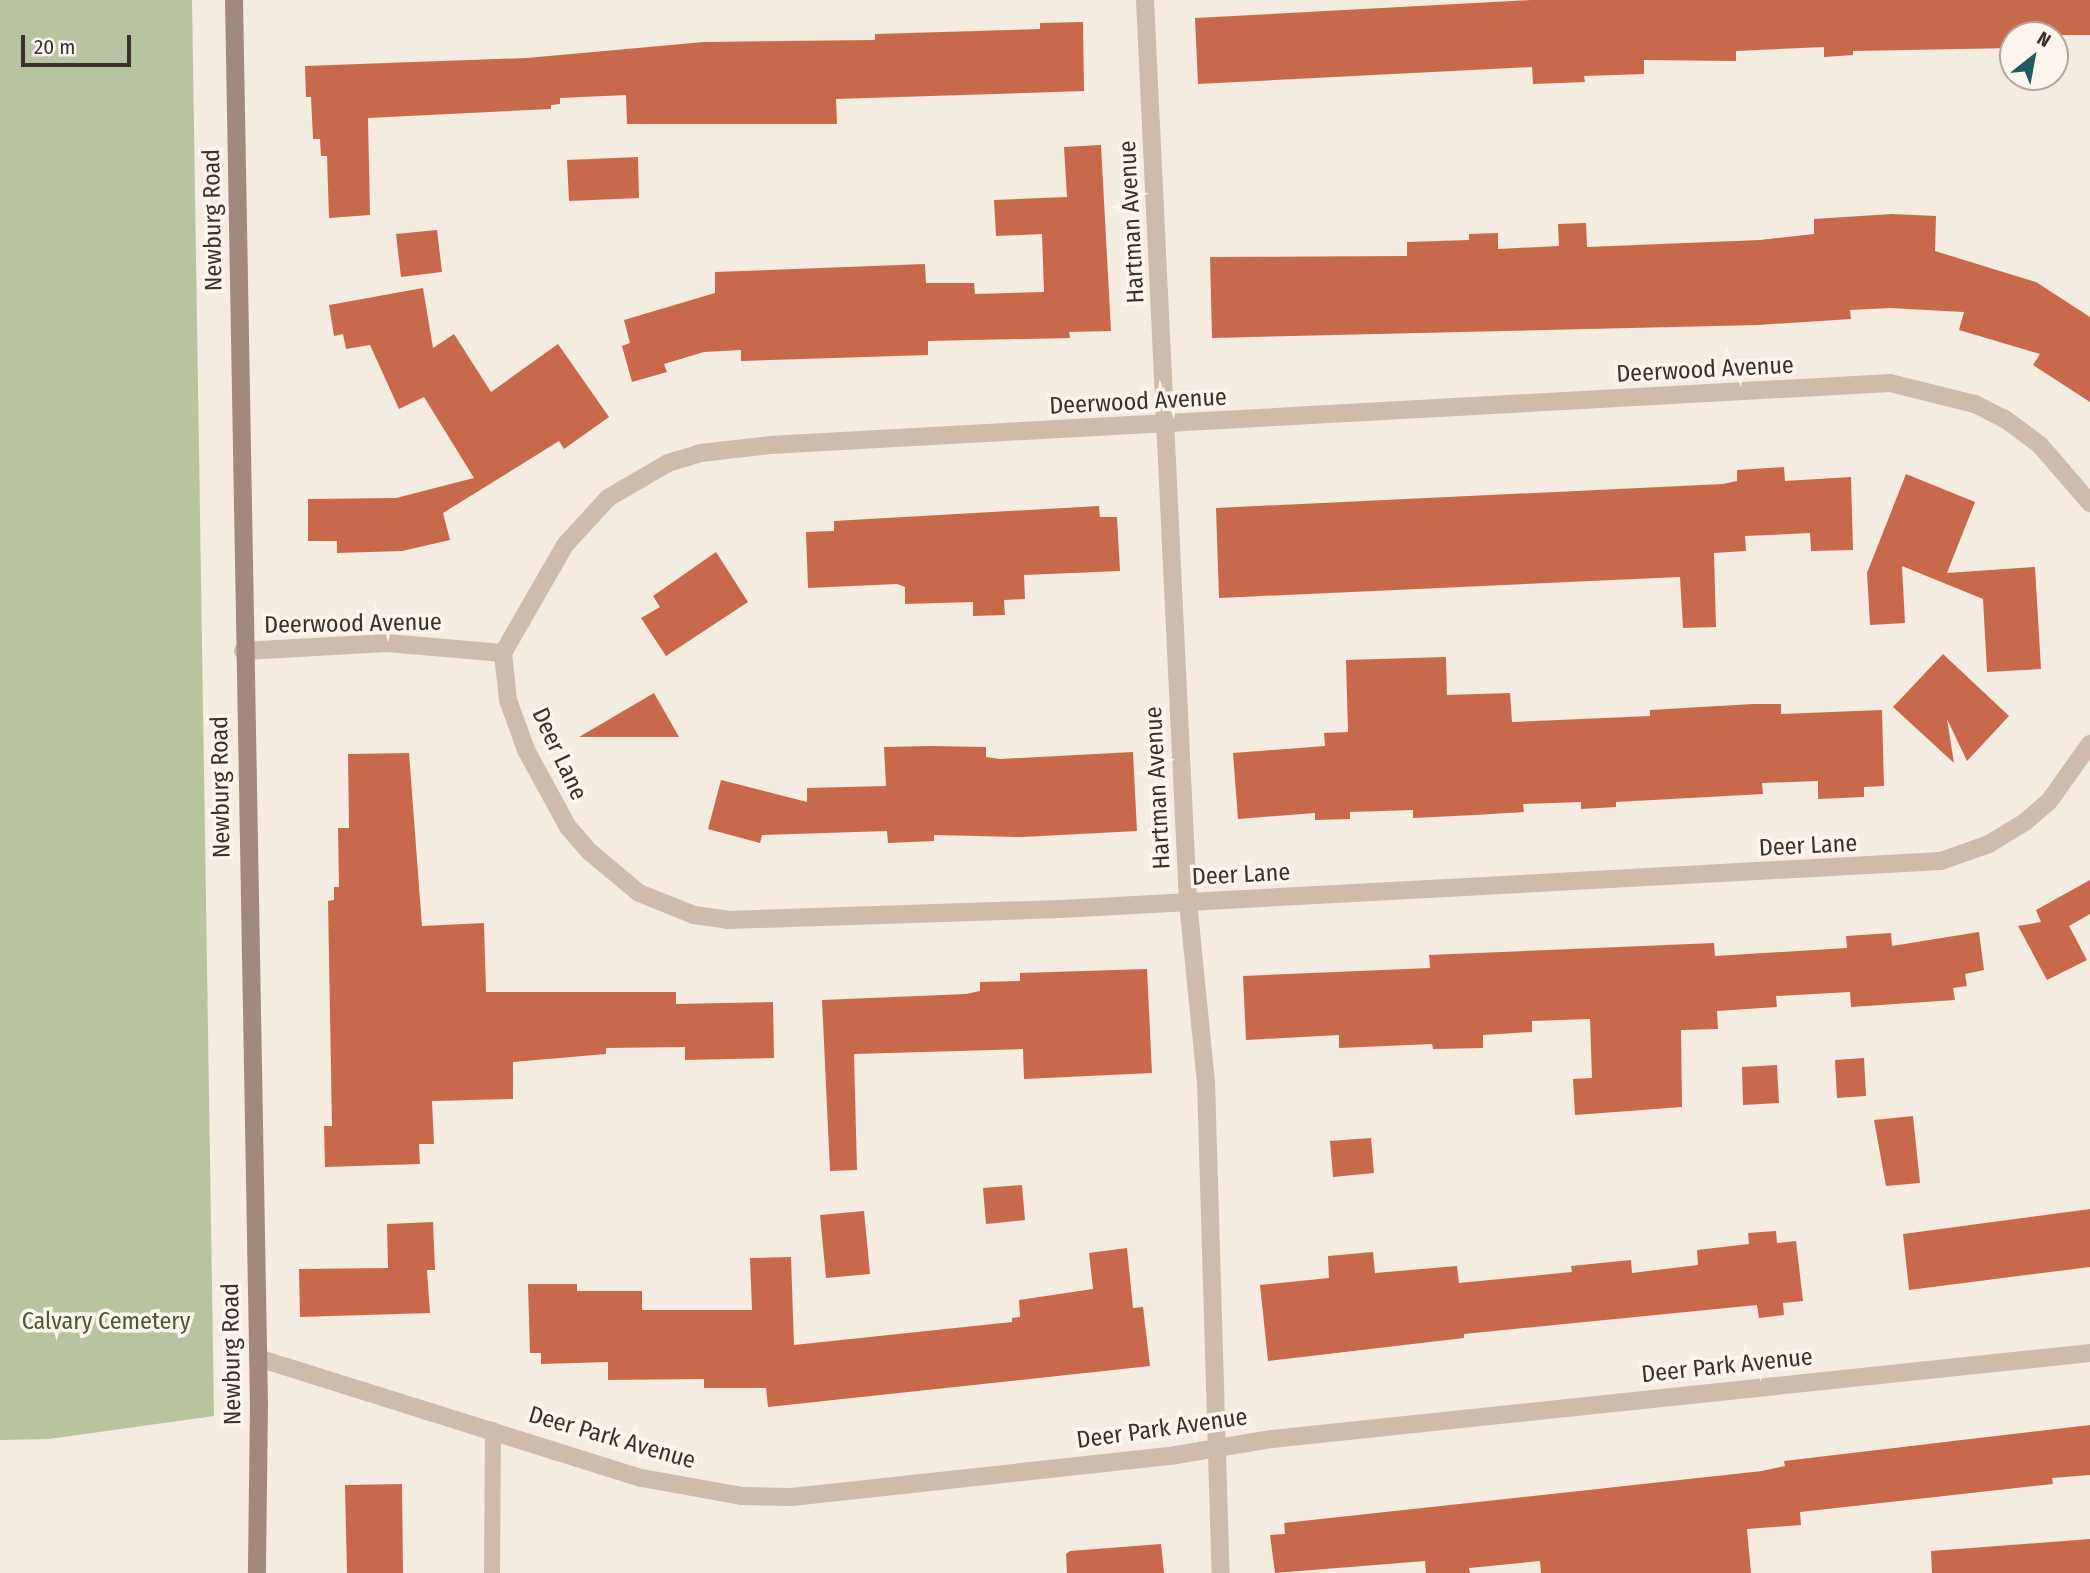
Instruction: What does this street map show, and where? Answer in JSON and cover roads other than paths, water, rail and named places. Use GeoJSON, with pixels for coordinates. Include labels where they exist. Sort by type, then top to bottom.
{"type":"FeatureCollection","features":[{"type":"Feature","properties":{"kind":"main road","name":"Newburg Road"},"geometry":{"type":"LineString","coordinates":[[234,0],[243,651],[258,1358],[257,1573]]}},
{"type":"Feature","properties":{"kind":"street","name":"Hartman Avenue"},"geometry":{"type":"LineString","coordinates":[[1145,0],[1188,902],[1206,1082],[1222,1573]]}},
{"type":"Feature","properties":{"kind":"street","name":"Deerwood Avenue"},"geometry":{"type":"LineString","coordinates":[[243,651],[387,643],[503,653],[565,545],[584,521],[608,498],[668,463],[701,453],[770,445],[1890,383],[1975,404],[2005,419],[2040,445],[2090,503]]}},
{"type":"Feature","properties":{"kind":"street","name":"Deer Lane"},"geometry":{"type":"LineString","coordinates":[[503,653],[508,699],[551,802],[590,852],[661,905],[694,915],[765,921],[1188,902],[1941,861],[1989,844],[2025,822],[2050,800],[2090,744]]}},
{"type":"Feature","properties":{"kind":"street","name":"Deer Park Avenue"},"geometry":{"type":"LineString","coordinates":[[258,1358],[642,1478],[742,1496],[792,1497],[1218,1447],[2090,1353]]}},
{"type":"Feature","properties":{"kind":"lane"},"geometry":{"type":"LineString","coordinates":[[492,1573],[493,1430]]}},
{"type":"Feature","properties":{"kind":"park label","name":"Calvary Cemetery"},"geometry":{"type":"Point","coordinates":[106,1322]}}]}
